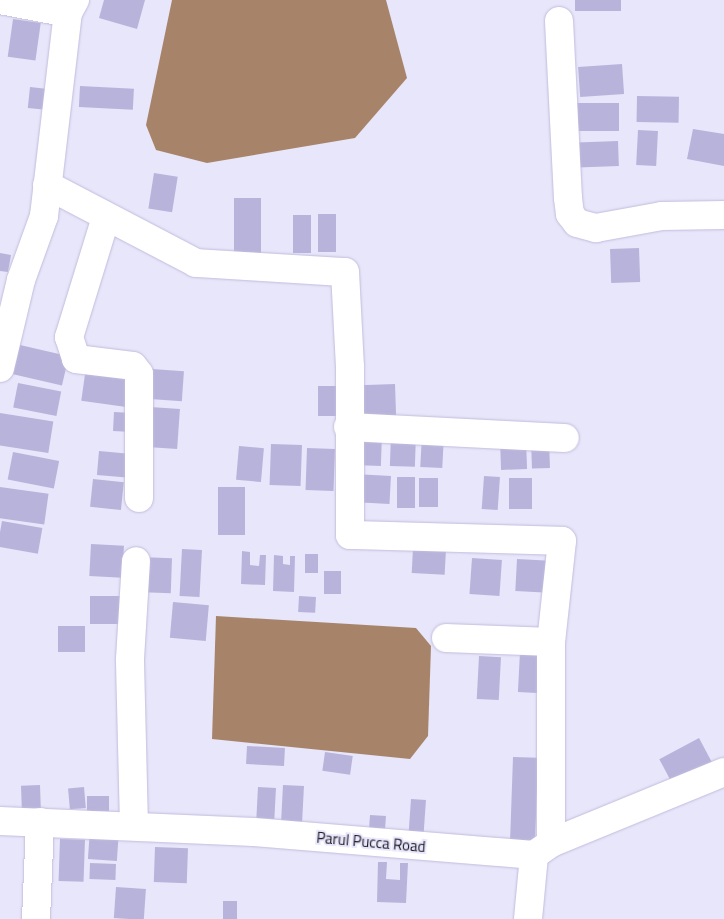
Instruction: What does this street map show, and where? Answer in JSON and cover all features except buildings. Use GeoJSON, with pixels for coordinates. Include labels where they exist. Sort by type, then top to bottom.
{"type":"FeatureCollection","features":[{"type":"Feature","properties":{"kind":"street"},"geometry":{"type":"LineString","coordinates":[[0,0],[72,7],[44,216],[21,280],[0,368]]}},
{"type":"Feature","properties":{"kind":"street"},"geometry":{"type":"LineString","coordinates":[[559,21],[568,198],[570,214],[577,223],[596,228],[662,216],[724,215]]}},
{"type":"Feature","properties":{"kind":"street"},"geometry":{"type":"LineString","coordinates":[[47,185],[196,263],[345,272],[350,367],[348,428],[350,535],[562,541],[551,642],[543,849],[528,919]]}},
{"type":"Feature","properties":{"kind":"street"},"geometry":{"type":"LineString","coordinates":[[106,216],[69,337],[76,359],[133,366],[139,374],[139,498]]}},
{"type":"Feature","properties":{"kind":"street"},"geometry":{"type":"LineString","coordinates":[[348,428],[565,438]]}},
{"type":"Feature","properties":{"kind":"street"},"geometry":{"type":"LineString","coordinates":[[134,826],[130,659],[136,561]]}},
{"type":"Feature","properties":{"kind":"street"},"geometry":{"type":"LineString","coordinates":[[446,638],[551,642]]}},
{"type":"Feature","properties":{"kind":"street","name":"Parul Pucca Road"},"geometry":{"type":"LineString","coordinates":[[0,821],[134,826],[543,849],[724,771]]}},
{"type":"Feature","properties":{"kind":"street"},"geometry":{"type":"LineString","coordinates":[[36,919],[40,822]]}},
{"type":"Feature","properties":{"kind":"shaded area"},"geometry":{"type":"Polygon","coordinates":[[[172,0],[386,0],[407,78],[355,138],[207,163],[156,150],[146,125],[172,0]]]}},
{"type":"Feature","properties":{"kind":"shaded area"},"geometry":{"type":"Polygon","coordinates":[[[216,616],[416,628],[431,646],[428,736],[410,759],[212,739],[216,616]]]}}]}
